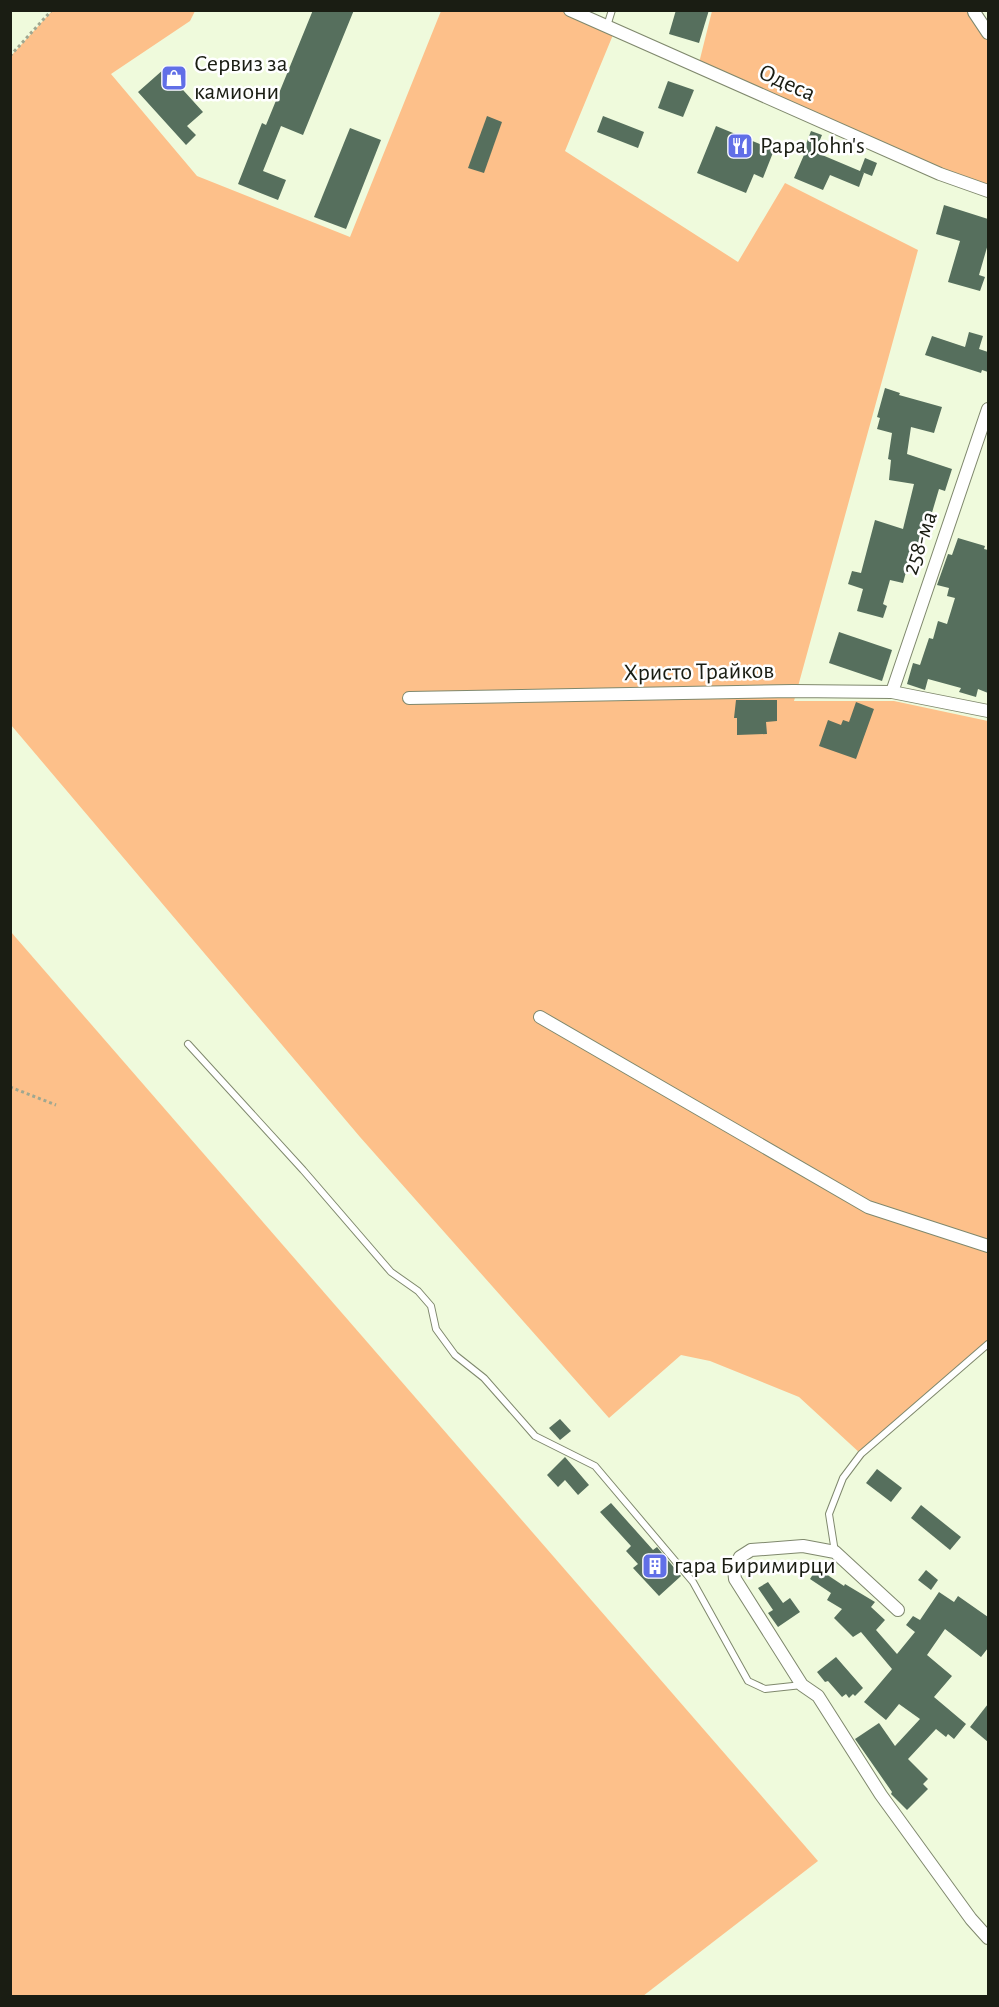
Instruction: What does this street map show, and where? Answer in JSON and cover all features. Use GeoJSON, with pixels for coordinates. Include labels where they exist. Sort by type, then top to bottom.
{"type":"FeatureCollection","features":[{"type":"Feature","properties":{"kind":"street","name":"Одеса"},"geometry":{"type":"LineString","coordinates":[[570,10],[940,174],[988,191]]}},
{"type":"Feature","properties":{"kind":"street"},"geometry":{"type":"LineString","coordinates":[[975,10],[974,12],[988,33]]}},
{"type":"Feature","properties":{"kind":"street","name":"258-ма"},"geometry":{"type":"LineString","coordinates":[[892,692],[988,409]]}},
{"type":"Feature","properties":{"kind":"street","name":"Христо Трайков"},"geometry":{"type":"LineString","coordinates":[[409,698],[793,691],[892,692],[988,711]]}},
{"type":"Feature","properties":{"kind":"street"},"geometry":{"type":"LineString","coordinates":[[540,1017],[868,1206],[988,1246]]}},
{"type":"Feature","properties":{"kind":"street"},"geometry":{"type":"LineString","coordinates":[[898,1610],[835,1552],[802,1546],[751,1550],[740,1557],[734,1569],[735,1579],[802,1685],[818,1696],[881,1795],[988,1938]]}},
{"type":"Feature","properties":{"kind":"lane"},"geometry":{"type":"LineString","coordinates":[[606,26],[612,10]]}},
{"type":"Feature","properties":{"kind":"lane"},"geometry":{"type":"LineString","coordinates":[[188,1044],[303,1170],[391,1272],[418,1291],[431,1306],[436,1329],[455,1355],[484,1378],[535,1436],[595,1466],[693,1582],[748,1681],[765,1689],[802,1685]]}},
{"type":"Feature","properties":{"kind":"lane"},"geometry":{"type":"LineString","coordinates":[[835,1552],[829,1514],[843,1478],[861,1454],[988,1344]]}},
{"type":"Feature","properties":{"kind":"path"},"geometry":{"type":"LineString","coordinates":[[10,57],[52,10]]}},
{"type":"Feature","properties":{"kind":"path"},"geometry":{"type":"LineString","coordinates":[[10,1087],[56,1105]]}},
{"type":"Feature","properties":{"kind":"shaded area"},"geometry":{"type":"Polygon","coordinates":[[[52,11],[195,11],[190,21],[111,74],[197,176],[350,237],[441,11],[570,11],[615,30],[565,151],[738,262],[785,183],[918,250],[794,701],[894,701],[988,721],[988,1344],[861,1454],[799,1397],[710,1361],[681,1355],[609,1418],[360,1137],[11,725],[11,56],[52,11]]]}},
{"type":"Feature","properties":{"kind":"shaded area"},"geometry":{"type":"Polygon","coordinates":[[[712,11],[975,11],[988,33],[988,191],[698,67],[712,11]]]}},
{"type":"Feature","properties":{"kind":"shaded area"},"geometry":{"type":"Polygon","coordinates":[[[11,932],[818,1861],[643,1996],[11,1996],[11,932]]]}},
{"type":"Feature","properties":{"kind":"building"},"geometry":{"type":"Polygon","coordinates":[[[313,10],[354,10],[303,135],[281,126],[263,171],[286,180],[278,200],[238,184],[262,123],[266,125],[313,10]]]}},
{"type":"Feature","properties":{"kind":"building"},"geometry":{"type":"Polygon","coordinates":[[[676,10],[709,10],[699,43],[669,34],[676,10]]]}},
{"type":"Feature","properties":{"kind":"building"},"geometry":{"type":"Polygon","coordinates":[[[164,69],[203,112],[187,126],[196,135],[186,145],[138,92],[164,69]]]}},
{"type":"Feature","properties":{"kind":"building"},"geometry":{"type":"Polygon","coordinates":[[[668,81],[694,90],[683,117],[658,108],[668,81]]]}},
{"type":"Feature","properties":{"kind":"building"},"geometry":{"type":"Polygon","coordinates":[[[487,116],[502,122],[484,173],[468,168],[487,116]]]}},
{"type":"Feature","properties":{"kind":"building"},"geometry":{"type":"Polygon","coordinates":[[[603,116],[644,132],[638,148],[597,132],[603,116]]]}},
{"type":"Feature","properties":{"kind":"building"},"geometry":{"type":"Polygon","coordinates":[[[716,126],[774,150],[763,178],[754,174],[746,193],[697,173],[716,126]]]}},
{"type":"Feature","properties":{"kind":"building"},"geometry":{"type":"Polygon","coordinates":[[[350,128],[381,140],[346,229],[314,217],[350,128]]]}},
{"type":"Feature","properties":{"kind":"building"},"geometry":{"type":"Polygon","coordinates":[[[811,131],[822,135],[815,152],[860,171],[865,158],[877,163],[872,176],[862,172],[864,173],[859,187],[830,175],[823,190],[794,178],[807,148],[805,147],[811,131]]]}},
{"type":"Feature","properties":{"kind":"building"},"geometry":{"type":"Polygon","coordinates":[[[944,205],[988,219],[988,244],[979,275],[985,277],[980,291],[948,282],[960,241],[936,234],[944,205]]]}},
{"type":"Feature","properties":{"kind":"building"},"geometry":{"type":"Polygon","coordinates":[[[969,332],[983,336],[979,349],[988,352],[988,372],[982,370],[981,373],[925,355],[932,336],[965,347],[969,332]]]}},
{"type":"Feature","properties":{"kind":"building"},"geometry":{"type":"Polygon","coordinates":[[[885,388],[900,393],[899,395],[942,407],[934,433],[911,427],[907,454],[952,469],[945,491],[939,489],[920,553],[912,550],[903,583],[890,580],[883,604],[887,606],[883,618],[857,611],[863,589],[848,584],[852,571],[861,573],[875,520],[903,529],[914,484],[889,480],[891,460],[888,459],[892,433],[877,429],[880,418],[877,417],[885,388]]]}},
{"type":"Feature","properties":{"kind":"building"},"geometry":{"type":"Polygon","coordinates":[[[958,538],[985,546],[984,549],[988,550],[988,693],[978,689],[976,697],[959,692],[961,688],[928,679],[925,690],[907,684],[913,663],[920,665],[929,638],[933,639],[938,621],[947,624],[955,598],[947,596],[949,588],[937,585],[948,554],[952,555],[958,538]]]}},
{"type":"Feature","properties":{"kind":"building"},"geometry":{"type":"Polygon","coordinates":[[[839,632],[892,650],[882,681],[829,663],[839,632]]]}},
{"type":"Feature","properties":{"kind":"building"},"geometry":{"type":"Polygon","coordinates":[[[736,700],[777,700],[777,721],[766,722],[767,734],[737,735],[737,718],[734,718],[736,700]]]}},
{"type":"Feature","properties":{"kind":"building"},"geometry":{"type":"Polygon","coordinates":[[[856,702],[874,709],[856,759],[819,746],[828,720],[841,725],[843,720],[849,722],[856,702]]]}},
{"type":"Feature","properties":{"kind":"building"},"geometry":{"type":"Polygon","coordinates":[[[560,1419],[571,1431],[560,1440],[549,1428],[560,1419]]]}},
{"type":"Feature","properties":{"kind":"building"},"geometry":{"type":"Polygon","coordinates":[[[565,1457],[589,1485],[578,1495],[565,1480],[558,1487],[547,1475],[565,1457]]]}},
{"type":"Feature","properties":{"kind":"building"},"geometry":{"type":"Polygon","coordinates":[[[877,1469],[902,1488],[891,1502],[866,1483],[877,1469]]]}},
{"type":"Feature","properties":{"kind":"building","name":"гара Биримирци"},"geometry":{"type":"Polygon","coordinates":[[[611,1503],[653,1550],[657,1547],[681,1576],[659,1596],[633,1568],[638,1564],[626,1551],[631,1546],[600,1512],[611,1503]]]}},
{"type":"Feature","properties":{"kind":"building"},"geometry":{"type":"Polygon","coordinates":[[[921,1505],[961,1537],[950,1550],[911,1518],[921,1505]]]}},
{"type":"Feature","properties":{"kind":"building"},"geometry":{"type":"Polygon","coordinates":[[[817,1568],[844,1586],[845,1584],[875,1602],[871,1607],[885,1620],[876,1630],[897,1654],[915,1632],[906,1625],[913,1616],[920,1620],[939,1592],[954,1602],[958,1596],[988,1617],[988,1648],[981,1657],[945,1629],[927,1655],[952,1676],[934,1697],[966,1724],[954,1739],[948,1734],[946,1737],[936,1729],[908,1759],[928,1779],[923,1784],[928,1789],[907,1810],[891,1794],[892,1792],[855,1739],[879,1723],[895,1746],[920,1719],[899,1704],[886,1720],[864,1702],[892,1669],[861,1632],[853,1637],[834,1618],[842,1609],[827,1600],[831,1593],[810,1579],[817,1568]]]}},
{"type":"Feature","properties":{"kind":"building"},"geometry":{"type":"Polygon","coordinates":[[[926,1570],[938,1580],[931,1590],[918,1580],[926,1570]]]}},
{"type":"Feature","properties":{"kind":"building"},"geometry":{"type":"Polygon","coordinates":[[[768,1582],[783,1603],[790,1598],[800,1612],[778,1627],[768,1613],[773,1610],[758,1588],[768,1582]]]}},
{"type":"Feature","properties":{"kind":"building"},"geometry":{"type":"Polygon","coordinates":[[[836,1657],[863,1688],[855,1696],[853,1694],[849,1698],[846,1694],[842,1697],[817,1672],[836,1657]]]}},
{"type":"Feature","properties":{"kind":"building"},"geometry":{"type":"Polygon","coordinates":[[[988,1704],[988,1742],[970,1727],[988,1704]]]}},
{"type":"Feature","properties":{"kind":"place","name":"Сервиз за камиони"},"geometry":{"type":"Point","coordinates":[174,78]}},
{"type":"Feature","properties":{"kind":"place","name":"Papa John's"},"geometry":{"type":"Point","coordinates":[740,146]}},
{"type":"Feature","properties":{"kind":"place","name":"гара Биримирци"},"geometry":{"type":"Point","coordinates":[655,1566]}}]}
